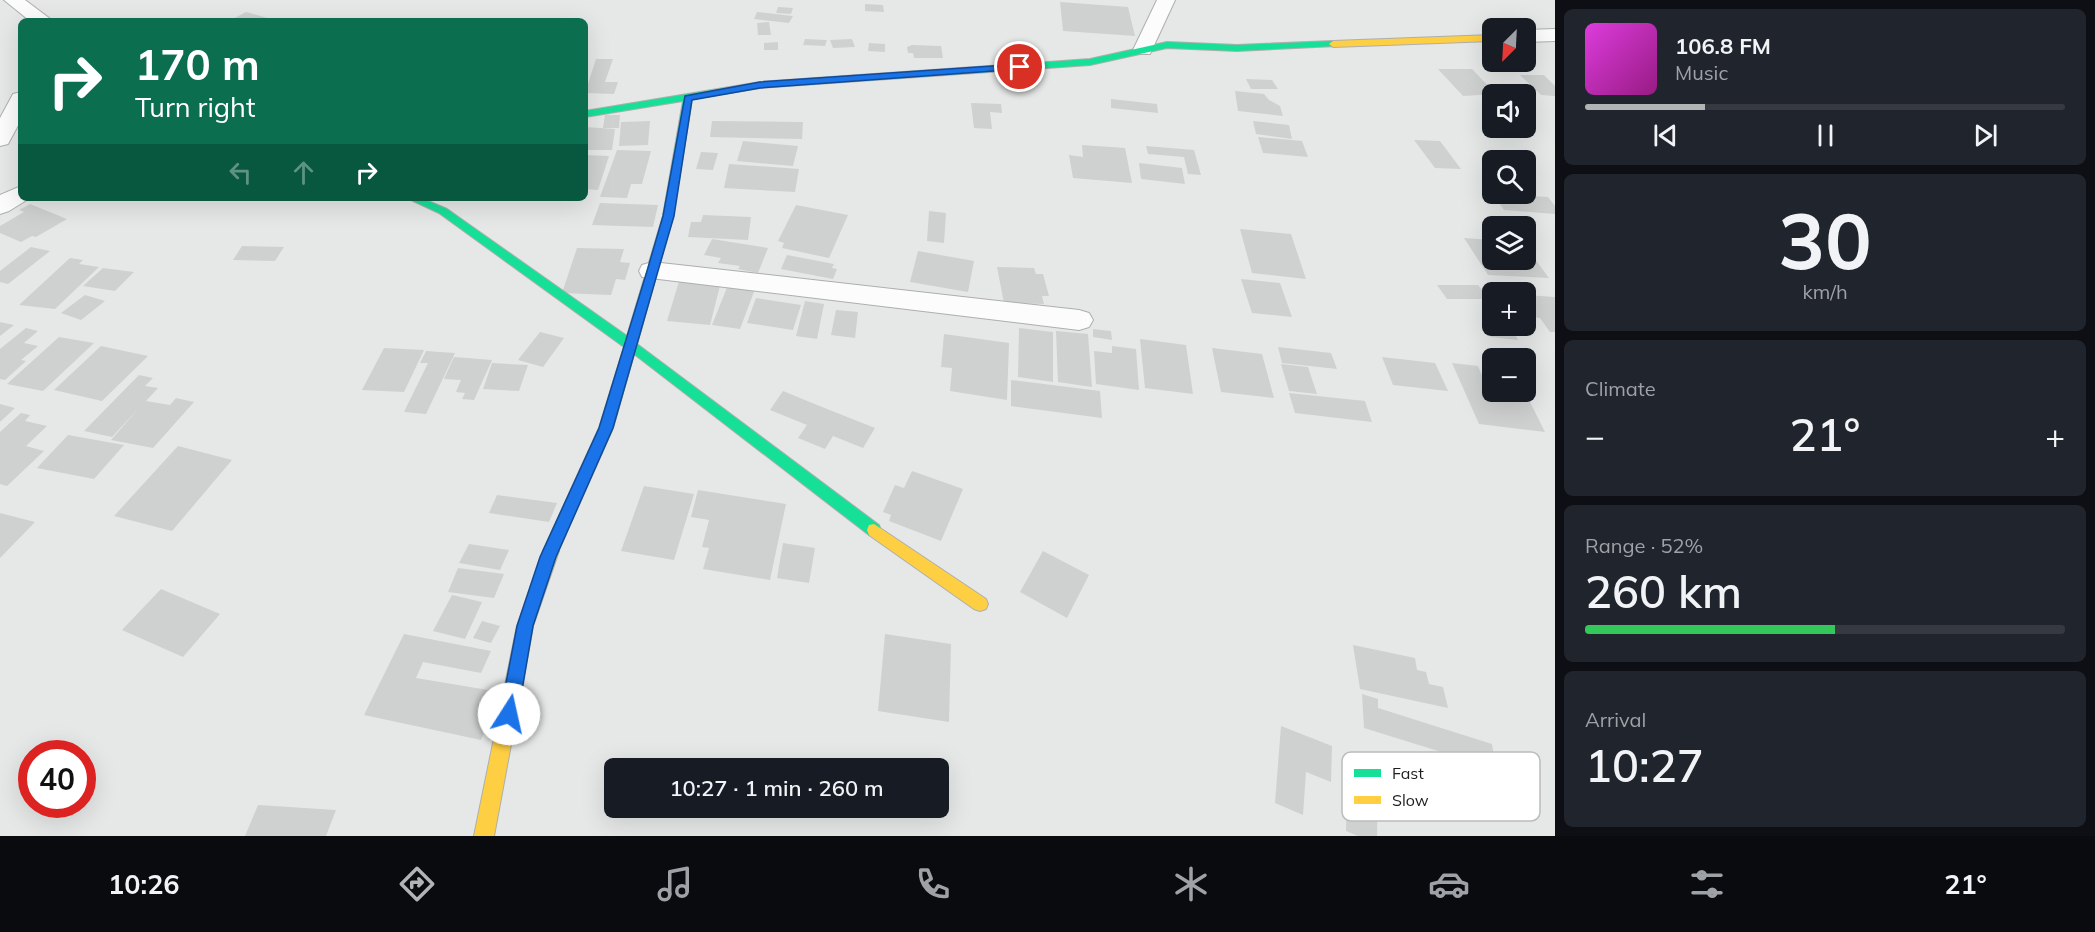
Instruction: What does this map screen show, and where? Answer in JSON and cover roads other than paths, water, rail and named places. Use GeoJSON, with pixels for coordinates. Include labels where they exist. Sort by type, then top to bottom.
{"type":"FeatureCollection","features":[{"type":"Feature","properties":{"kind":"street"},"geometry":{"type":"LineString","coordinates":[[14,0],[36,18]]}},
{"type":"Feature","properties":{"kind":"street"},"geometry":{"type":"LineString","coordinates":[[1143,50],[1166,0]]}},
{"type":"Feature","properties":{"kind":"street"},"geometry":{"type":"LineString","coordinates":[[1536,36],[1555,35]]}},
{"type":"Feature","properties":{"kind":"street"},"geometry":{"type":"LineString","coordinates":[[588,114],[760,85],[1090,62],[1167,45],[1237,48],[1482,38]]}},
{"type":"Feature","properties":{"kind":"street"},"geometry":{"type":"LineString","coordinates":[[484,836],[525,626],[548,557],[606,428],[668,216],[688,98]]}},
{"type":"Feature","properties":{"kind":"street"},"geometry":{"type":"LineString","coordinates":[[0,139],[18,105]]}},
{"type":"Feature","properties":{"kind":"street"},"geometry":{"type":"LineString","coordinates":[[0,206],[18,195]]}},
{"type":"Feature","properties":{"kind":"street"},"geometry":{"type":"LineString","coordinates":[[419,201],[443,211],[630,345],[859,520],[980,604]]}},
{"type":"Feature","properties":{"kind":"street"},"geometry":{"type":"LineString","coordinates":[[652,271],[1079,320]]}}]}
